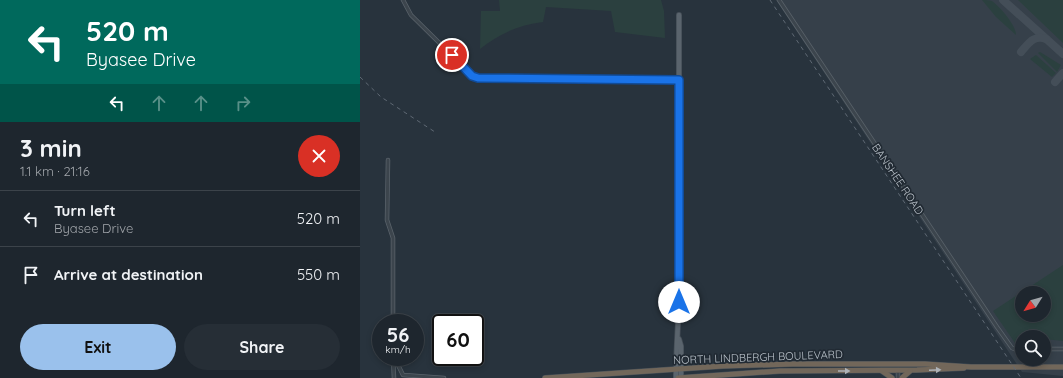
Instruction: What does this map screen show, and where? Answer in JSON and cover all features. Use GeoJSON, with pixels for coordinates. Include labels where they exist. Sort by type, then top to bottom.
{"type":"FeatureCollection","features":[{"type":"Feature","properties":{"kind":"highway","name":"NORTH LINDBERGH BOULEVARD"},"geometry":{"type":"LineString","coordinates":[[545,378],[678,369],[793,364],[1063,367]]}},
{"type":"Feature","properties":{"kind":"highway","name":"NORTH LINDBERGH BOULEVARD"},"geometry":{"type":"LineString","coordinates":[[677,378],[780,371],[881,371],[971,367]]}},
{"type":"Feature","properties":{"kind":"highway","name":"NORTH LINDBERGH BOULEVARD"},"geometry":{"type":"LineString","coordinates":[[1052,368],[1063,371]]}},
{"type":"Feature","properties":{"kind":"highway"},"geometry":{"type":"LineString","coordinates":[[902,378],[912,370]]}},
{"type":"Feature","properties":{"kind":"highway"},"geometry":{"type":"LineString","coordinates":[[881,371],[892,378]]}},
{"type":"Feature","properties":{"kind":"main road"},"geometry":{"type":"LineString","coordinates":[[677,378],[679,15]]}},
{"type":"Feature","properties":{"kind":"main road"},"geometry":{"type":"LineString","coordinates":[[678,369],[681,378]]}},
{"type":"Feature","properties":{"kind":"street"},"geometry":{"type":"LineString","coordinates":[[403,0],[413,16],[475,78],[679,80]]}},
{"type":"Feature","properties":{"kind":"street","name":"BANSHEE ROAD"},"geometry":{"type":"LineString","coordinates":[[779,0],[993,321],[1012,348],[1015,349]]}},
{"type":"Feature","properties":{"kind":"street"},"geometry":{"type":"LineString","coordinates":[[388,160],[388,220],[393,238],[393,314]]}},
{"type":"Feature","properties":{"kind":"street"},"geometry":{"type":"LineString","coordinates":[[1051,350],[1063,349]]}},
{"type":"Feature","properties":{"kind":"street"},"geometry":{"type":"LineString","coordinates":[[898,364],[898,378]]}},
{"type":"Feature","properties":{"kind":"street"},"geometry":{"type":"LineString","coordinates":[[394,366],[394,378]]}},
{"type":"Feature","properties":{"kind":"street"},"geometry":{"type":"LineString","coordinates":[[398,366],[403,375],[444,378]]}},
{"type":"Feature","properties":{"kind":"shaded area"},"geometry":{"type":"Polygon","coordinates":[[[776,0],[1063,0],[1063,376],[1022,372],[1018,366],[1051,366],[1051,330],[1015,330],[1015,361],[776,0]]]}},
{"type":"Feature","properties":{"kind":"green space"},"geometry":{"type":"Polygon","coordinates":[[[499,0],[661,0],[664,11],[665,38],[615,32],[611,11],[546,7],[543,22],[525,25],[509,31],[480,49],[481,11],[500,11],[499,0]]]}},
{"type":"Feature","properties":{"kind":"green space"},"geometry":{"type":"Polygon","coordinates":[[[982,0],[992,1],[999,7],[1011,21],[1016,35],[996,17],[982,0]]]}},
{"type":"Feature","properties":{"kind":"green space"},"geometry":{"type":"Polygon","coordinates":[[[1018,0],[1063,0],[1063,43],[1018,0]]]}},
{"type":"Feature","properties":{"kind":"green space"},"geometry":{"type":"Polygon","coordinates":[[[1040,52],[1061,65],[1057,72],[1038,53],[1040,52]]]}},
{"type":"Feature","properties":{"kind":"green space"},"geometry":{"type":"Polygon","coordinates":[[[1036,55],[1056,73],[1052,77],[1030,59],[1036,55]]]}},
{"type":"Feature","properties":{"kind":"green space"},"geometry":{"type":"Polygon","coordinates":[[[1063,265],[1063,341],[1051,340],[1051,330],[1015,330],[1015,343],[993,311],[1015,297],[1015,322],[1051,322],[1051,286],[1031,286],[1063,265]]]}},
{"type":"Feature","properties":{"kind":"taxiway"},"geometry":{"type":"LineString","coordinates":[[1003,0],[1063,54]]}},
{"type":"Feature","properties":{"kind":"taxiway"},"geometry":{"type":"LineString","coordinates":[[1021,52],[1035,39],[1046,39]]}},
{"type":"Feature","properties":{"kind":"taxiway"},"geometry":{"type":"LineString","coordinates":[[1055,82],[1063,73]]}},
{"type":"Feature","properties":{"kind":"railway"},"geometry":{"type":"LineString","coordinates":[[770,0],[1021,378]]}},
{"type":"Feature","properties":{"kind":"railway"},"geometry":{"type":"LineString","coordinates":[[360,77],[381,97],[435,132]]}},
{"type":"Feature","properties":{"kind":"route"},"geometry":{"type":"LineString","coordinates":[[452,55],[475,78],[679,80],[679,302]]}}]}
